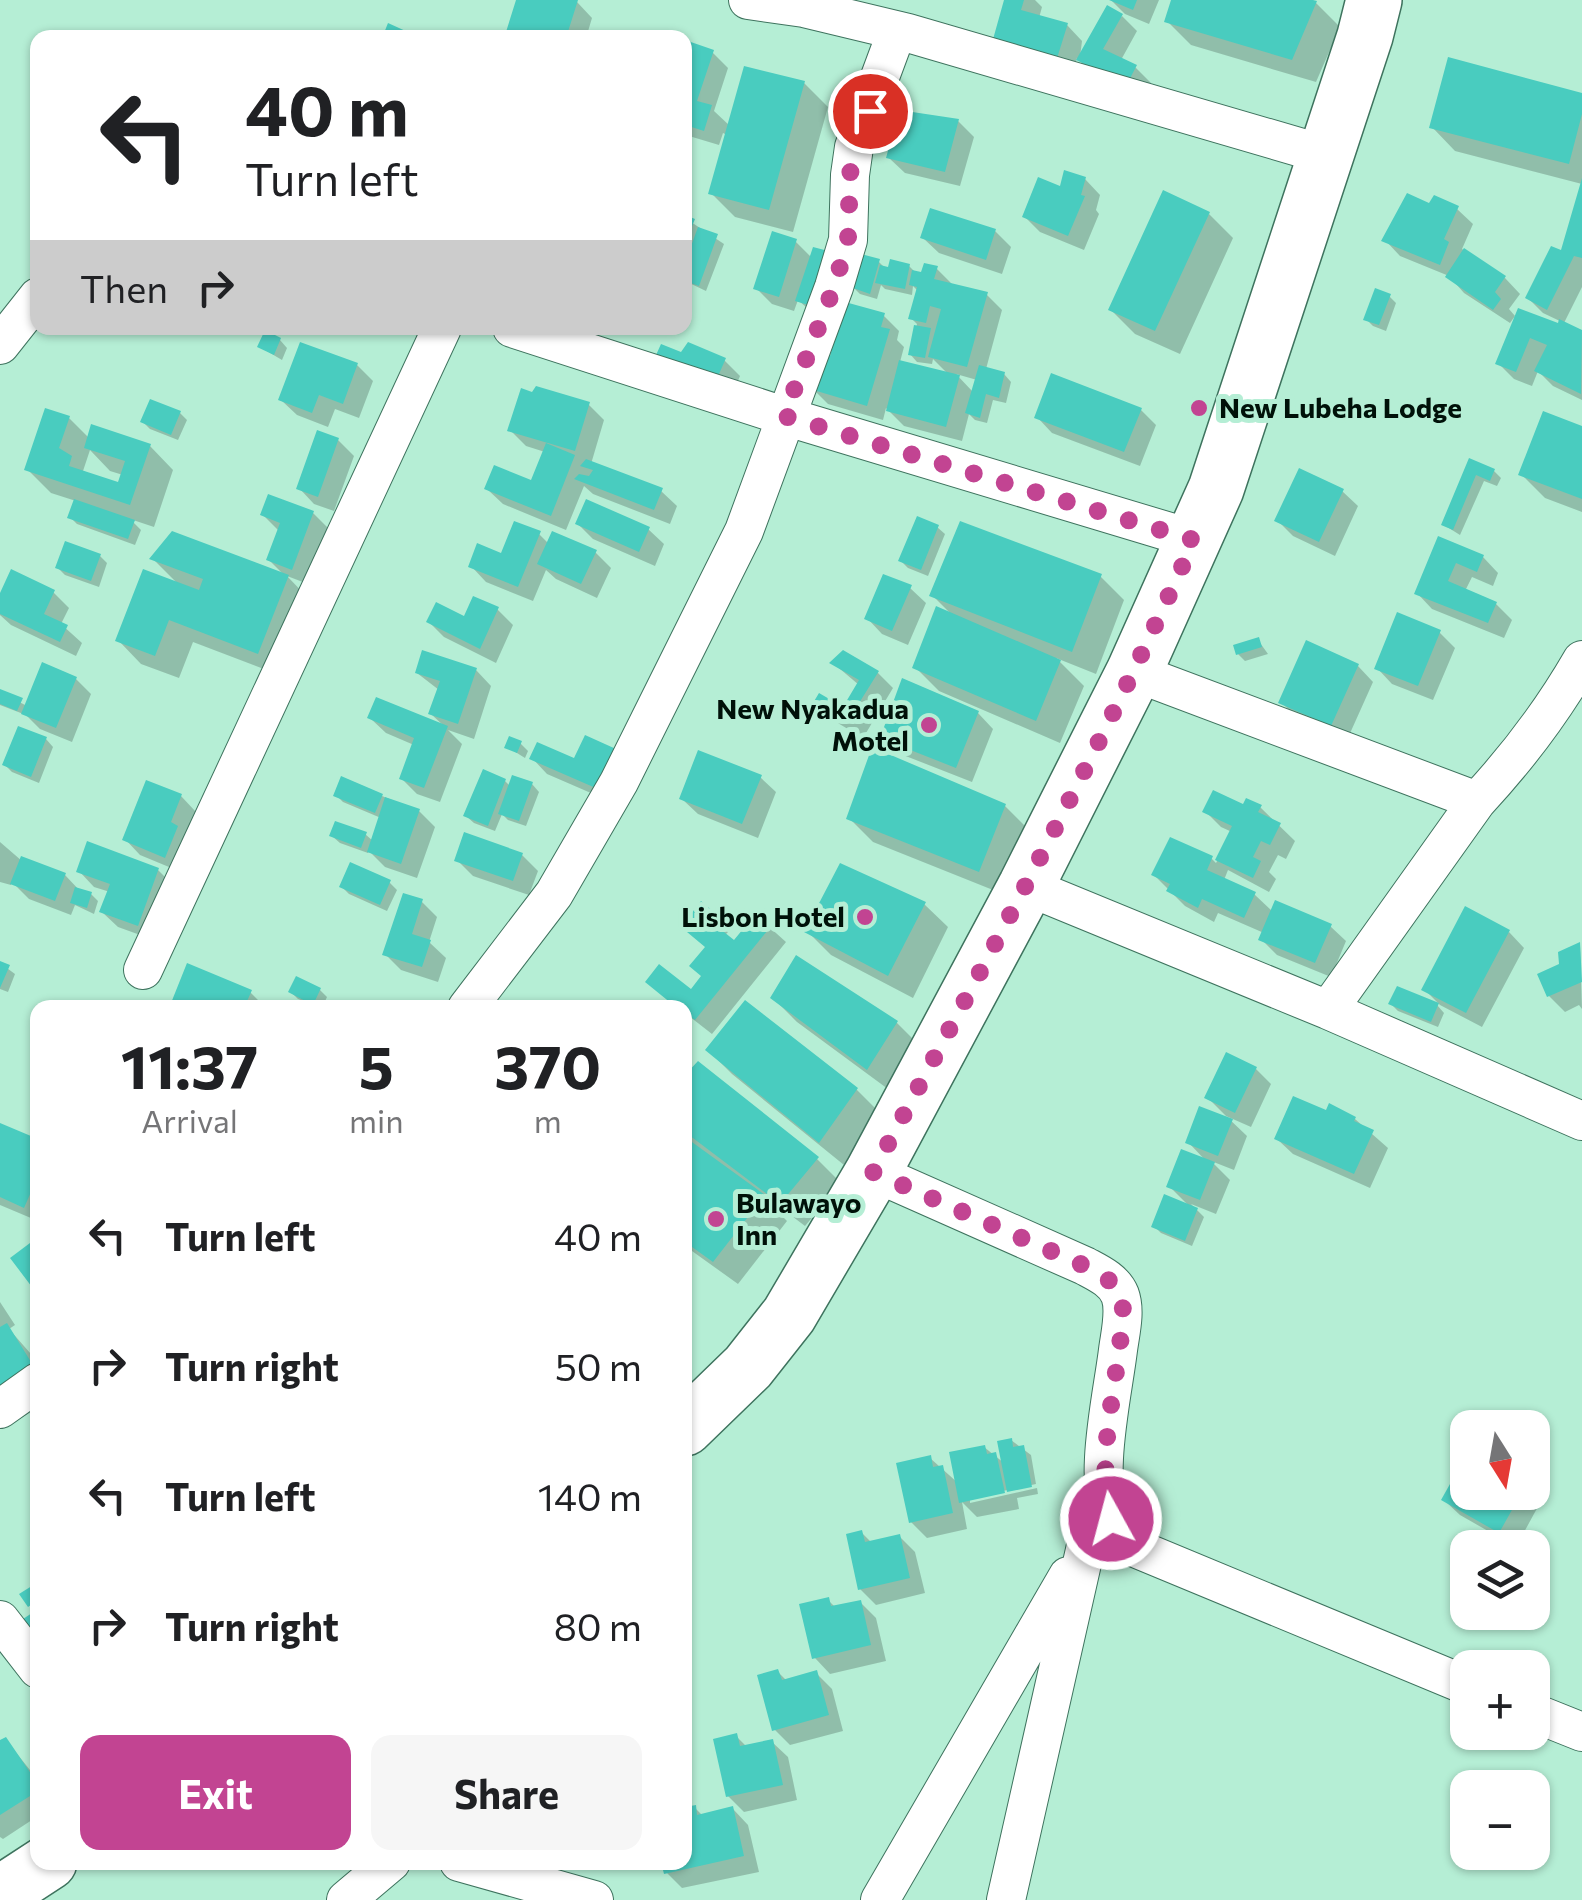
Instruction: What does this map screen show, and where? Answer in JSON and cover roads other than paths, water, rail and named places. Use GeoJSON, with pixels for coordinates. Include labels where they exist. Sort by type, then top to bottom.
{"type":"FeatureCollection","features":[{"type":"Feature","properties":{"kind":"main road"},"geometry":{"type":"LineString","coordinates":[[692,1421],[748,1367],[790,1315],[873,1172],[1026,886],[1134,672],[1216,489],[1374,0]]}},
{"type":"Feature","properties":{"kind":"main road"},"geometry":{"type":"LineString","coordinates":[[0,1894],[37,1870]]}},
{"type":"Feature","properties":{"kind":"street"},"geometry":{"type":"LineString","coordinates":[[748,0],[804,8],[897,31],[1326,155]]}},
{"type":"Feature","properties":{"kind":"street"},"geometry":{"type":"LineString","coordinates":[[473,1000],[554,894],[620,782],[744,531],[834,287],[848,240],[854,146],[897,31]]}},
{"type":"Feature","properties":{"kind":"street"},"geometry":{"type":"LineString","coordinates":[[2,349],[30,309]]}},
{"type":"Feature","properties":{"kind":"street"},"geometry":{"type":"LineString","coordinates":[[144,970],[439,335]]}},
{"type":"Feature","properties":{"kind":"street"},"geometry":{"type":"LineString","coordinates":[[534,335],[784,416],[1194,540]]}},
{"type":"Feature","properties":{"kind":"street"},"geometry":{"type":"LineString","coordinates":[[1328,1010],[1478,801],[1519,756],[1556,706],[1582,660]]}},
{"type":"Feature","properties":{"kind":"street"},"geometry":{"type":"LineString","coordinates":[[1134,672],[1478,801]]}},
{"type":"Feature","properties":{"kind":"street"},"geometry":{"type":"LineString","coordinates":[[1026,886],[1328,1010],[1582,1121]]}},
{"type":"Feature","properties":{"kind":"street"},"geometry":{"type":"LineString","coordinates":[[873,1172],[1085,1266],[1109,1280],[1120,1296],[1122,1322],[1104,1465],[1006,1900]]}},
{"type":"Feature","properties":{"kind":"street"},"geometry":{"type":"LineString","coordinates":[[0,1409],[30,1388]]}},
{"type":"Feature","properties":{"kind":"street"},"geometry":{"type":"LineString","coordinates":[[1104,1465],[1105,1496],[1114,1527],[1120,1538],[1135,1548],[1450,1679]]}},
{"type":"Feature","properties":{"kind":"street"},"geometry":{"type":"LineString","coordinates":[[880,1900],[1086,1544]]}},
{"type":"Feature","properties":{"kind":"street"},"geometry":{"type":"LineString","coordinates":[[0,1620],[30,1658]]}},
{"type":"Feature","properties":{"kind":"street"},"geometry":{"type":"LineString","coordinates":[[1550,1719],[1582,1732]]}},
{"type":"Feature","properties":{"kind":"street"},"geometry":{"type":"LineString","coordinates":[[346,1900],[382,1870]]}},
{"type":"Feature","properties":{"kind":"street"},"geometry":{"type":"LineString","coordinates":[[488,1870],[594,1900]]}},
{"type":"Feature","properties":{"kind":"place","name":"New Lubeha Lodge"},"geometry":{"type":"Point","coordinates":[1199,408]}},
{"type":"Feature","properties":{"kind":"place","name":"New Nyakadua Motel"},"geometry":{"type":"Point","coordinates":[929,725]}},
{"type":"Feature","properties":{"kind":"place","name":"Lisbon Hotel"},"geometry":{"type":"Point","coordinates":[865,917]}},
{"type":"Feature","properties":{"kind":"place","name":"Bulawayo Inn"},"geometry":{"type":"Point","coordinates":[716,1219]}}]}
